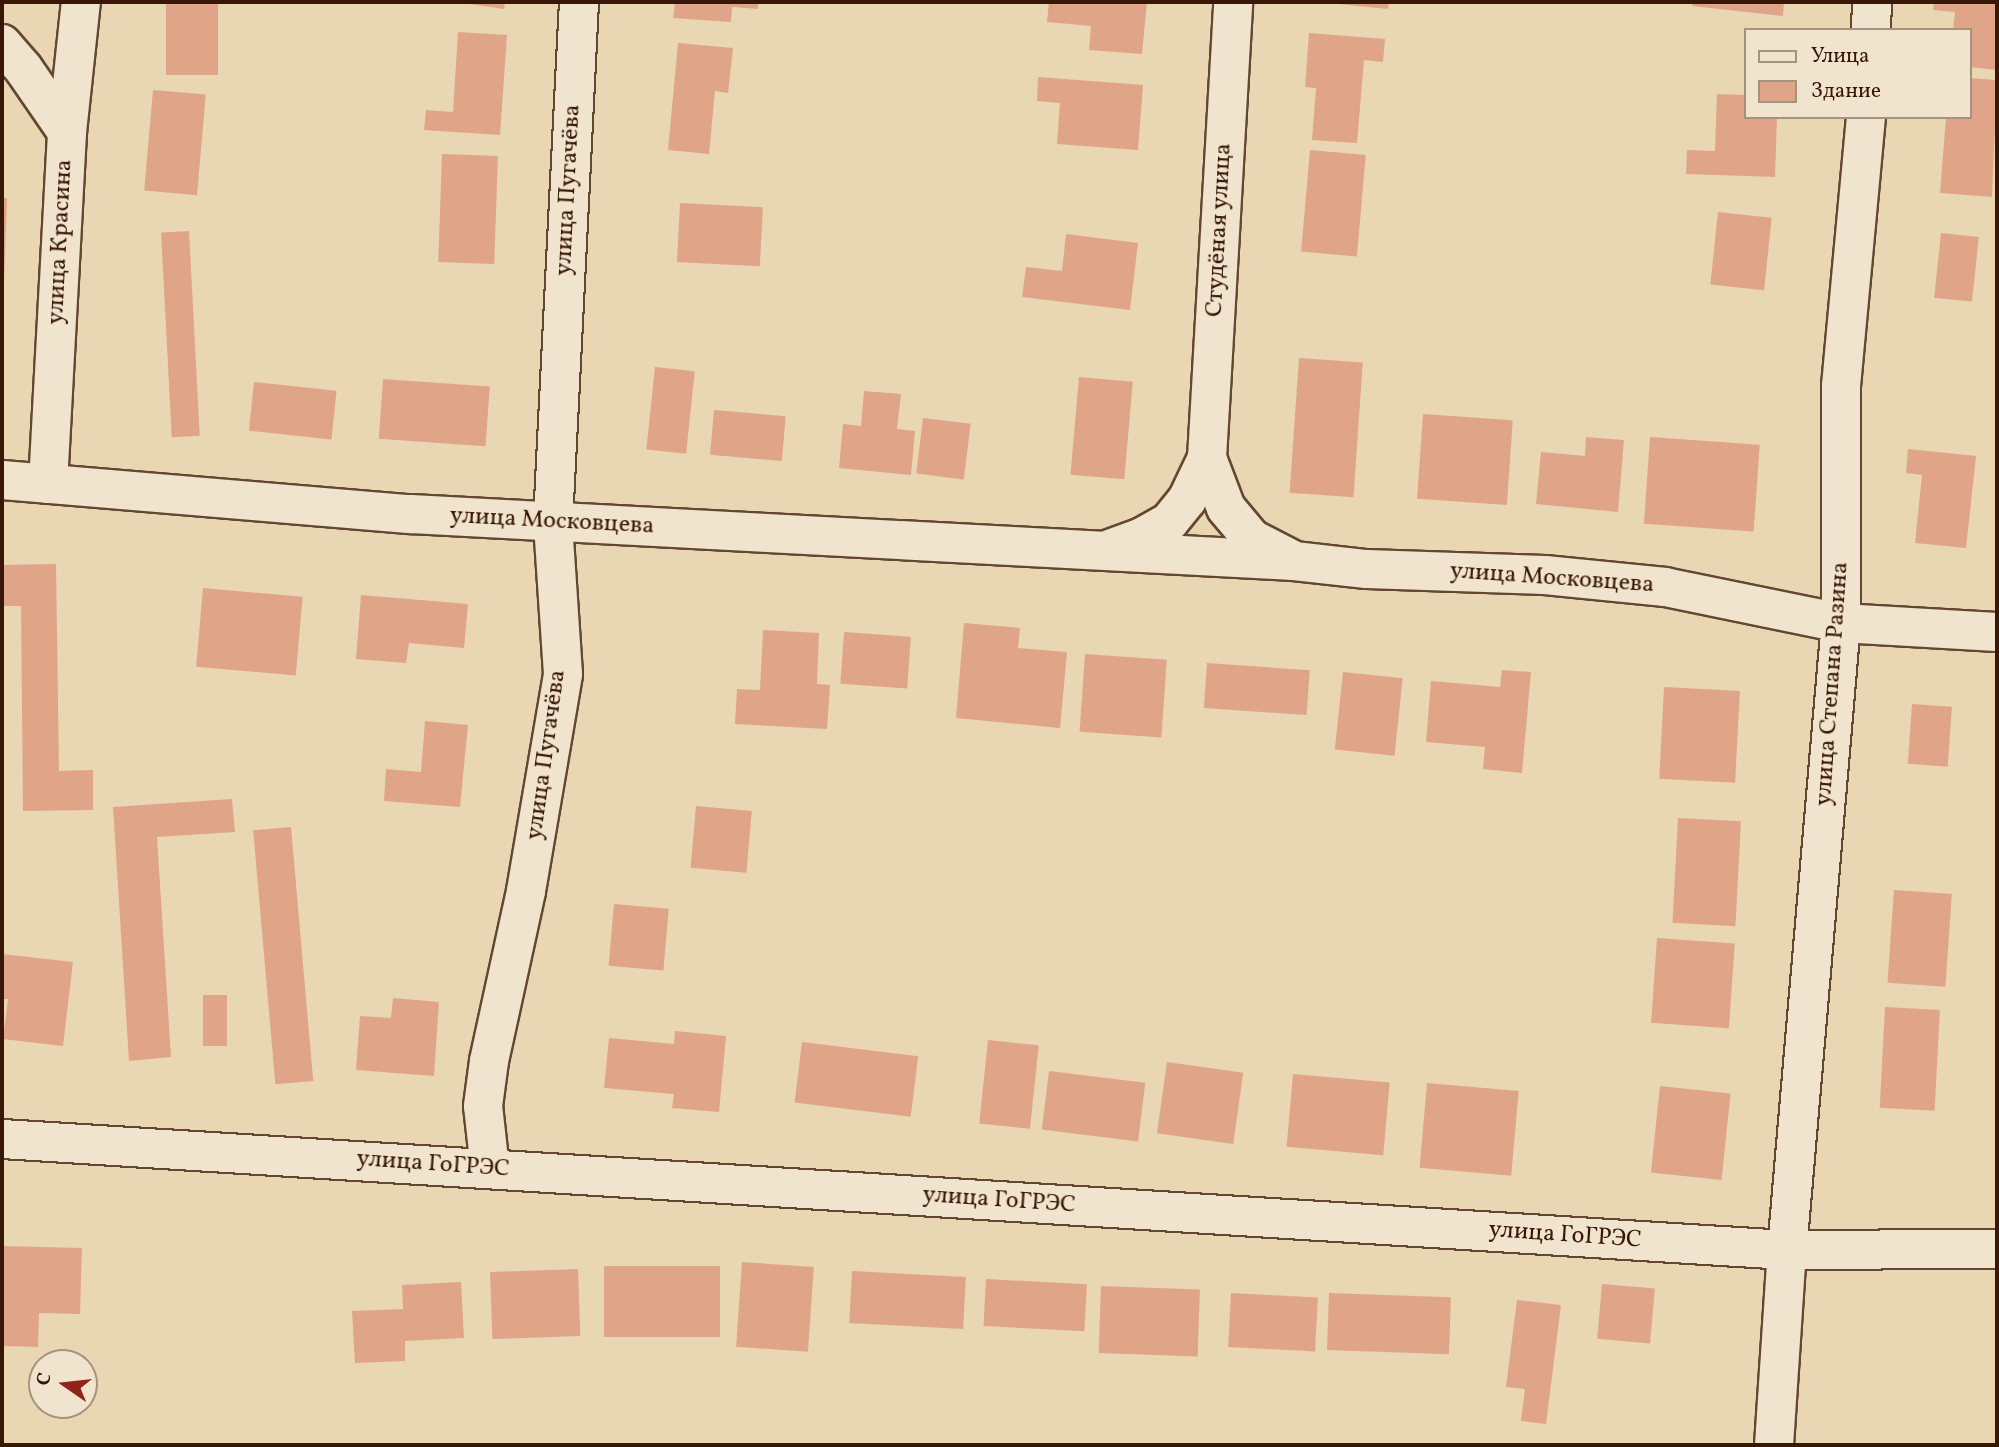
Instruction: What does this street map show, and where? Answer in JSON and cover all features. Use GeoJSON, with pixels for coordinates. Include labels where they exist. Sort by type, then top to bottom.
{"type":"FeatureCollection","features":[{"type":"Feature","properties":{"kind":"street","name":"улица Красина"},"geometry":{"type":"LineString","coordinates":[[48,484],[67,132],[81,2]]}},
{"type":"Feature","properties":{"kind":"street","name":"улица Пугачёва"},"geometry":{"type":"LineString","coordinates":[[490,1169],[483,1106],[489,1062],[526,891],[563,674],[552,522],[579,2]]}},
{"type":"Feature","properties":{"kind":"street","name":"Студёная улица"},"geometry":{"type":"LineString","coordinates":[[1207,458],[1233,2]]}},
{"type":"Feature","properties":{"kind":"street"},"geometry":{"type":"LineString","coordinates":[[1871,28],[1872,2]]}},
{"type":"Feature","properties":{"kind":"street"},"geometry":{"type":"LineString","coordinates":[[2,44],[23,68],[67,132]]}},
{"type":"Feature","properties":{"kind":"street","name":"улица Степана Разина"},"geometry":{"type":"LineString","coordinates":[[1775,1434],[1787,1250],[1841,623],[1841,386],[1866,119]]}},
{"type":"Feature","properties":{"kind":"street"},"geometry":{"type":"LineString","coordinates":[[1207,458],[1226,508],[1252,539],[1294,561]]}},
{"type":"Feature","properties":{"kind":"street","name":"улица Московцева"},"geometry":{"type":"LineString","coordinates":[[1103,551],[1142,537],[1169,522],[1187,500],[1207,458]]}},
{"type":"Feature","properties":{"kind":"street","name":"улица Московцева"},"geometry":{"type":"LineString","coordinates":[[2,480],[411,514],[1294,561],[1367,569],[1545,575],[1665,587],[1841,623],[1997,632]]}},
{"type":"Feature","properties":{"kind":"street","name":"улица ГоГРЭС"},"geometry":{"type":"LineString","coordinates":[[2,1139],[1787,1250],[1997,1249]]}},
{"type":"Feature","properties":{"kind":"building"},"geometry":{"type":"Polygon","coordinates":[[[166,2],[218,2],[218,75],[166,75],[166,2]]]}},
{"type":"Feature","properties":{"kind":"building"},"geometry":{"type":"Polygon","coordinates":[[[456,2],[505,2],[504,9],[456,2]]]}},
{"type":"Feature","properties":{"kind":"building"},"geometry":{"type":"Polygon","coordinates":[[[675,2],[758,2],[758,9],[732,7],[731,22],[673,18],[675,2]]]}},
{"type":"Feature","properties":{"kind":"building"},"geometry":{"type":"Polygon","coordinates":[[[1049,2],[1147,2],[1142,54],[1089,50],[1091,26],[1047,22],[1049,2]]]}},
{"type":"Feature","properties":{"kind":"building"},"geometry":{"type":"Polygon","coordinates":[[[1319,2],[1389,2],[1388,9],[1319,2]]]}},
{"type":"Feature","properties":{"kind":"building"},"geometry":{"type":"Polygon","coordinates":[[[1693,2],[1784,2],[1783,16],[1692,6],[1693,2]]]}},
{"type":"Feature","properties":{"kind":"building"},"geometry":{"type":"Polygon","coordinates":[[[1934,2],[1997,2],[1997,70],[1971,67],[1971,28],[1953,28],[1955,12],[1933,10],[1934,2]]]}},
{"type":"Feature","properties":{"kind":"building"},"geometry":{"type":"Polygon","coordinates":[[[458,32],[507,35],[500,135],[424,130],[426,110],[453,112],[458,32]]]}},
{"type":"Feature","properties":{"kind":"building"},"geometry":{"type":"Polygon","coordinates":[[[1309,33],[1385,39],[1383,62],[1364,60],[1357,143],[1312,140],[1316,88],[1305,87],[1309,33]]]}},
{"type":"Feature","properties":{"kind":"building"},"geometry":{"type":"Polygon","coordinates":[[[678,43],[733,48],[728,93],[715,91],[709,154],[668,150],[678,43]]]}},
{"type":"Feature","properties":{"kind":"building"},"geometry":{"type":"Polygon","coordinates":[[[1038,77],[1143,85],[1138,150],[1057,144],[1060,103],[1037,101],[1038,77]]]}},
{"type":"Feature","properties":{"kind":"building"},"geometry":{"type":"Polygon","coordinates":[[[1971,78],[1997,80],[1992,197],[1940,193],[1946,119],[1971,119],[1971,78]]]}},
{"type":"Feature","properties":{"kind":"building"},"geometry":{"type":"Polygon","coordinates":[[[153,90],[206,95],[197,195],[144,191],[153,90]]]}},
{"type":"Feature","properties":{"kind":"building"},"geometry":{"type":"Polygon","coordinates":[[[1717,94],[1744,95],[1744,119],[1777,119],[1775,177],[1686,174],[1687,150],[1715,151],[1717,94]]]}},
{"type":"Feature","properties":{"kind":"building"},"geometry":{"type":"Polygon","coordinates":[[[1310,150],[1366,155],[1357,256],[1301,252],[1310,150]]]}},
{"type":"Feature","properties":{"kind":"building"},"geometry":{"type":"Polygon","coordinates":[[[442,154],[498,156],[494,264],[438,262],[442,154]]]}},
{"type":"Feature","properties":{"kind":"building"},"geometry":{"type":"Polygon","coordinates":[[[2,198],[7,198],[4,282],[2,282],[2,198]]]}},
{"type":"Feature","properties":{"kind":"building"},"geometry":{"type":"Polygon","coordinates":[[[680,203],[763,207],[760,266],[677,262],[680,203]]]}},
{"type":"Feature","properties":{"kind":"building"},"geometry":{"type":"Polygon","coordinates":[[[1718,212],[1772,218],[1764,290],[1710,285],[1718,212]]]}},
{"type":"Feature","properties":{"kind":"building"},"geometry":{"type":"Polygon","coordinates":[[[189,231],[200,436],[172,437],[161,232],[189,231]]]}},
{"type":"Feature","properties":{"kind":"building"},"geometry":{"type":"Polygon","coordinates":[[[1941,233],[1979,237],[1972,302],[1934,298],[1941,233]]]}},
{"type":"Feature","properties":{"kind":"building"},"geometry":{"type":"Polygon","coordinates":[[[1066,234],[1138,243],[1130,310],[1022,297],[1026,267],[1062,271],[1066,234]]]}},
{"type":"Feature","properties":{"kind":"building"},"geometry":{"type":"Polygon","coordinates":[[[1299,358],[1363,362],[1353,497],[1290,493],[1299,358]]]}},
{"type":"Feature","properties":{"kind":"building"},"geometry":{"type":"Polygon","coordinates":[[[655,367],[695,371],[686,454],[646,450],[655,367]]]}},
{"type":"Feature","properties":{"kind":"building"},"geometry":{"type":"Polygon","coordinates":[[[1079,377],[1133,382],[1124,479],[1070,475],[1079,377]]]}},
{"type":"Feature","properties":{"kind":"building"},"geometry":{"type":"Polygon","coordinates":[[[383,379],[490,386],[486,446],[379,439],[383,379]]]}},
{"type":"Feature","properties":{"kind":"building"},"geometry":{"type":"Polygon","coordinates":[[[254,382],[337,391],[331,439],[249,431],[254,382]]]}},
{"type":"Feature","properties":{"kind":"building"},"geometry":{"type":"Polygon","coordinates":[[[864,391],[901,394],[897,429],[915,431],[911,475],[839,468],[843,424],[861,426],[864,391]]]}},
{"type":"Feature","properties":{"kind":"building"},"geometry":{"type":"Polygon","coordinates":[[[714,410],[786,416],[782,461],[710,455],[714,410]]]}},
{"type":"Feature","properties":{"kind":"building"},"geometry":{"type":"Polygon","coordinates":[[[1423,414],[1513,420],[1507,505],[1417,499],[1423,414]]]}},
{"type":"Feature","properties":{"kind":"building"},"geometry":{"type":"Polygon","coordinates":[[[923,418],[971,424],[964,479],[916,474],[923,418]]]}},
{"type":"Feature","properties":{"kind":"building"},"geometry":{"type":"Polygon","coordinates":[[[1586,437],[1624,440],[1618,512],[1536,504],[1541,452],[1585,456],[1586,437]]]}},
{"type":"Feature","properties":{"kind":"building"},"geometry":{"type":"Polygon","coordinates":[[[1650,437],[1760,445],[1754,531],[1644,524],[1650,437]]]}},
{"type":"Feature","properties":{"kind":"building"},"geometry":{"type":"Polygon","coordinates":[[[1908,449],[1976,456],[1966,548],[1915,543],[1922,475],[1906,473],[1908,449]]]}},
{"type":"Feature","properties":{"kind":"building"},"geometry":{"type":"Polygon","coordinates":[[[56,564],[59,771],[93,770],[93,810],[23,811],[21,606],[2,606],[2,565],[56,564]]]}},
{"type":"Feature","properties":{"kind":"building"},"geometry":{"type":"Polygon","coordinates":[[[203,588],[303,597],[296,675],[196,667],[203,588]]]}},
{"type":"Feature","properties":{"kind":"building"},"geometry":{"type":"Polygon","coordinates":[[[361,595],[468,604],[464,648],[409,643],[406,663],[356,659],[361,595]]]}},
{"type":"Feature","properties":{"kind":"building"},"geometry":{"type":"Polygon","coordinates":[[[964,623],[1020,628],[1018,648],[1067,652],[1060,728],[956,718],[964,623]]]}},
{"type":"Feature","properties":{"kind":"building"},"geometry":{"type":"Polygon","coordinates":[[[763,630],[819,633],[817,684],[830,685],[827,729],[735,724],[737,689],[760,690],[763,630]]]}},
{"type":"Feature","properties":{"kind":"building"},"geometry":{"type":"Polygon","coordinates":[[[844,632],[911,637],[907,689],[840,684],[844,632]]]}},
{"type":"Feature","properties":{"kind":"building"},"geometry":{"type":"Polygon","coordinates":[[[1085,654],[1167,660],[1161,738],[1080,732],[1085,654]]]}},
{"type":"Feature","properties":{"kind":"building"},"geometry":{"type":"Polygon","coordinates":[[[1207,663],[1310,670],[1307,715],[1204,708],[1207,663]]]}},
{"type":"Feature","properties":{"kind":"building"},"geometry":{"type":"Polygon","coordinates":[[[1502,670],[1531,672],[1522,773],[1483,769],[1485,747],[1426,742],[1431,681],[1500,687],[1502,670]]]}},
{"type":"Feature","properties":{"kind":"building"},"geometry":{"type":"Polygon","coordinates":[[[1343,672],[1403,678],[1395,756],[1335,750],[1343,672]]]}},
{"type":"Feature","properties":{"kind":"building"},"geometry":{"type":"Polygon","coordinates":[[[1664,687],[1740,691],[1735,783],[1659,779],[1664,687]]]}},
{"type":"Feature","properties":{"kind":"building"},"geometry":{"type":"Polygon","coordinates":[[[1912,704],[1952,707],[1948,767],[1908,764],[1912,704]]]}},
{"type":"Feature","properties":{"kind":"building"},"geometry":{"type":"Polygon","coordinates":[[[425,721],[468,725],[460,807],[384,801],[386,769],[421,772],[425,721]]]}},
{"type":"Feature","properties":{"kind":"building"},"geometry":{"type":"Polygon","coordinates":[[[232,799],[235,832],[157,837],[171,1057],[129,1061],[113,807],[232,799]]]}},
{"type":"Feature","properties":{"kind":"building"},"geometry":{"type":"Polygon","coordinates":[[[696,806],[752,811],[746,873],[691,868],[696,806]]]}},
{"type":"Feature","properties":{"kind":"building"},"geometry":{"type":"Polygon","coordinates":[[[1678,818],[1741,821],[1735,926],[1673,923],[1678,818]]]}},
{"type":"Feature","properties":{"kind":"building"},"geometry":{"type":"Polygon","coordinates":[[[291,827],[313,1081],[275,1084],[253,830],[291,827]]]}},
{"type":"Feature","properties":{"kind":"building"},"geometry":{"type":"Polygon","coordinates":[[[1894,890],[1952,894],[1945,987],[1888,983],[1894,890]]]}},
{"type":"Feature","properties":{"kind":"building"},"geometry":{"type":"Polygon","coordinates":[[[614,904],[669,909],[663,971],[609,966],[614,904]]]}},
{"type":"Feature","properties":{"kind":"building"},"geometry":{"type":"Polygon","coordinates":[[[1657,938],[1735,943],[1729,1028],[1651,1023],[1657,938]]]}},
{"type":"Feature","properties":{"kind":"building"},"geometry":{"type":"Polygon","coordinates":[[[2,954],[73,962],[63,1046],[3,1039],[8,999],[2,999],[2,954]]]}},
{"type":"Feature","properties":{"kind":"building"},"geometry":{"type":"Polygon","coordinates":[[[203,995],[227,995],[227,1046],[203,1046],[203,995]]]}},
{"type":"Feature","properties":{"kind":"building"},"geometry":{"type":"Polygon","coordinates":[[[393,998],[439,1002],[434,1076],[356,1070],[360,1016],[391,1018],[393,998]]]}},
{"type":"Feature","properties":{"kind":"building"},"geometry":{"type":"Polygon","coordinates":[[[1885,1007],[1940,1010],[1935,1111],[1880,1108],[1885,1007]]]}},
{"type":"Feature","properties":{"kind":"building"},"geometry":{"type":"Polygon","coordinates":[[[675,1031],[726,1036],[719,1112],[672,1108],[674,1094],[604,1088],[609,1038],[674,1044],[675,1031]]]}},
{"type":"Feature","properties":{"kind":"building"},"geometry":{"type":"Polygon","coordinates":[[[988,1040],[1039,1045],[1030,1129],[979,1124],[988,1040]]]}},
{"type":"Feature","properties":{"kind":"building"},"geometry":{"type":"Polygon","coordinates":[[[802,1042],[918,1056],[911,1117],[795,1103],[802,1042]]]}},
{"type":"Feature","properties":{"kind":"building"},"geometry":{"type":"Polygon","coordinates":[[[1167,1062],[1243,1073],[1233,1144],[1157,1133],[1167,1062]]]}},
{"type":"Feature","properties":{"kind":"building"},"geometry":{"type":"Polygon","coordinates":[[[1049,1071],[1145,1083],[1138,1141],[1042,1130],[1049,1071]]]}},
{"type":"Feature","properties":{"kind":"building"},"geometry":{"type":"Polygon","coordinates":[[[1293,1074],[1390,1082],[1383,1155],[1287,1147],[1293,1074]]]}},
{"type":"Feature","properties":{"kind":"building"},"geometry":{"type":"Polygon","coordinates":[[[1427,1083],[1519,1091],[1511,1176],[1420,1168],[1427,1083]]]}},
{"type":"Feature","properties":{"kind":"building"},"geometry":{"type":"Polygon","coordinates":[[[1660,1086],[1731,1093],[1722,1180],[1651,1173],[1660,1086]]]}},
{"type":"Feature","properties":{"kind":"building"},"geometry":{"type":"Polygon","coordinates":[[[2,1246],[82,1248],[80,1314],[39,1313],[38,1347],[2,1346],[2,1246]]]}},
{"type":"Feature","properties":{"kind":"building"},"geometry":{"type":"Polygon","coordinates":[[[742,1262],[814,1267],[808,1352],[736,1347],[742,1262]]]}},
{"type":"Feature","properties":{"kind":"building"},"geometry":{"type":"Polygon","coordinates":[[[604,1266],[720,1266],[720,1337],[604,1337],[604,1266]]]}},
{"type":"Feature","properties":{"kind":"building"},"geometry":{"type":"Polygon","coordinates":[[[578,1269],[580,1336],[492,1339],[490,1272],[578,1269]]]}},
{"type":"Feature","properties":{"kind":"building"},"geometry":{"type":"Polygon","coordinates":[[[852,1271],[966,1277],[963,1329],[849,1323],[852,1271]]]}},
{"type":"Feature","properties":{"kind":"building"},"geometry":{"type":"Polygon","coordinates":[[[986,1279],[1087,1284],[1084,1331],[984,1326],[986,1279]]]}},
{"type":"Feature","properties":{"kind":"building"},"geometry":{"type":"Polygon","coordinates":[[[461,1282],[464,1338],[405,1341],[405,1361],[355,1363],[352,1311],[403,1309],[402,1285],[461,1282]]]}},
{"type":"Feature","properties":{"kind":"building"},"geometry":{"type":"Polygon","coordinates":[[[1602,1284],[1655,1289],[1650,1343],[1597,1339],[1602,1284]]]}},
{"type":"Feature","properties":{"kind":"building"},"geometry":{"type":"Polygon","coordinates":[[[1101,1286],[1200,1289],[1198,1356],[1099,1353],[1101,1286]]]}},
{"type":"Feature","properties":{"kind":"building"},"geometry":{"type":"Polygon","coordinates":[[[1231,1293],[1318,1298],[1315,1351],[1228,1347],[1231,1293]]]}},
{"type":"Feature","properties":{"kind":"building"},"geometry":{"type":"Polygon","coordinates":[[[1329,1293],[1451,1297],[1449,1354],[1327,1350],[1329,1293]]]}},
{"type":"Feature","properties":{"kind":"building"},"geometry":{"type":"Polygon","coordinates":[[[1517,1300],[1561,1305],[1546,1424],[1521,1421],[1525,1389],[1506,1387],[1517,1300]]]}}]}
